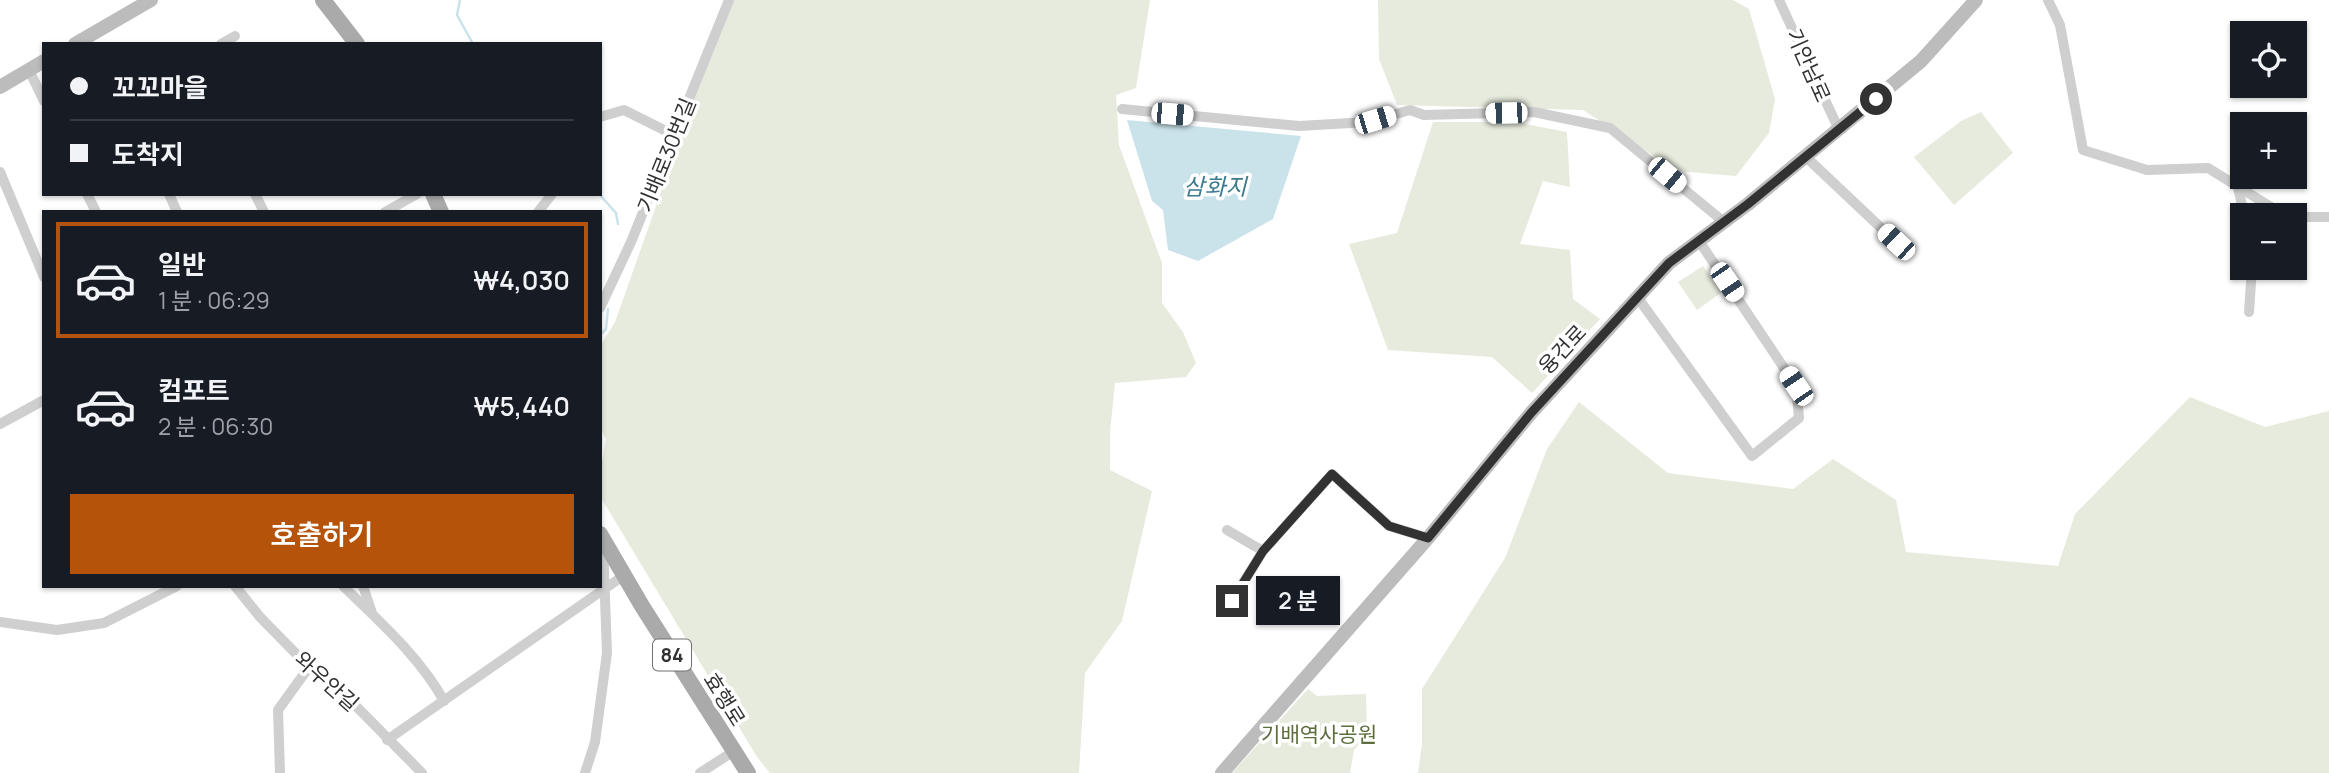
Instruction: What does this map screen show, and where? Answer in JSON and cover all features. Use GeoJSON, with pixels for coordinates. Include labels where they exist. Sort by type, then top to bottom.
{"type":"FeatureCollection","features":[{"type":"Feature","properties":{"kind":"main road"},"geometry":{"type":"LineString","coordinates":[[323,0],[355,42]]}},
{"type":"Feature","properties":{"kind":"main road","name":"효행로"},"geometry":{"type":"LineString","coordinates":[[602,536],[623,576],[748,773]]}},
{"type":"Feature","properties":{"kind":"street"},"geometry":{"type":"LineString","coordinates":[[78,42],[151,0]]}},
{"type":"Feature","properties":{"kind":"street","name":"기배로30번길"},"geometry":{"type":"LineString","coordinates":[[602,304],[631,242],[729,0]]}},
{"type":"Feature","properties":{"kind":"street","name":"기안남로"},"geometry":{"type":"LineString","coordinates":[[1779,0],[1839,130]]}},
{"type":"Feature","properties":{"kind":"street","name":"융건로"},"geometry":{"type":"LineString","coordinates":[[1222,773],[1428,538],[1531,413],[1669,263],[1806,157],[1921,61],[1976,0]]}},
{"type":"Feature","properties":{"kind":"street"},"geometry":{"type":"LineString","coordinates":[[2048,0],[2060,25],[2082,150],[2147,170],[2208,168],[2230,182]]}},
{"type":"Feature","properties":{"kind":"street"},"geometry":{"type":"LineString","coordinates":[[224,42],[235,36]]}},
{"type":"Feature","properties":{"kind":"street"},"geometry":{"type":"LineString","coordinates":[[0,87],[42,62]]}},
{"type":"Feature","properties":{"kind":"street"},"geometry":{"type":"LineString","coordinates":[[29,70],[42,97]]}},
{"type":"Feature","properties":{"kind":"street"},"geometry":{"type":"LineString","coordinates":[[1122,109],[1299,126],[1368,122],[1410,110],[1424,115],[1534,112],[1610,128],[1724,222]]}},
{"type":"Feature","properties":{"kind":"street"},"geometry":{"type":"LineString","coordinates":[[602,116],[624,110],[674,135]]}},
{"type":"Feature","properties":{"kind":"street"},"geometry":{"type":"LineString","coordinates":[[1806,157],[1896,242]]}},
{"type":"Feature","properties":{"kind":"street"},"geometry":{"type":"LineString","coordinates":[[0,172],[42,272]]}},
{"type":"Feature","properties":{"kind":"street"},"geometry":{"type":"LineString","coordinates":[[2241,189],[2264,203]]}},
{"type":"Feature","properties":{"kind":"street"},"geometry":{"type":"LineString","coordinates":[[389,210],[413,196]]}},
{"type":"Feature","properties":{"kind":"street"},"geometry":{"type":"LineString","coordinates":[[540,210],[550,196]]}},
{"type":"Feature","properties":{"kind":"street"},"geometry":{"type":"LineString","coordinates":[[2307,217],[2329,217]]}},
{"type":"Feature","properties":{"kind":"street"},"geometry":{"type":"LineString","coordinates":[[1638,298],[1752,456],[1799,418],[1796,386],[1699,241]]}},
{"type":"Feature","properties":{"kind":"street"},"geometry":{"type":"LineString","coordinates":[[2249,312],[2251,280]]}},
{"type":"Feature","properties":{"kind":"street"},"geometry":{"type":"LineString","coordinates":[[0,424],[42,401]]}},
{"type":"Feature","properties":{"kind":"street"},"geometry":{"type":"LineString","coordinates":[[1232,601],[1263,551],[1332,474],[1389,526],[1428,538]]}},
{"type":"Feature","properties":{"kind":"street"},"geometry":{"type":"LineString","coordinates":[[1227,530],[1263,551]]}},
{"type":"Feature","properties":{"kind":"street"},"geometry":{"type":"LineString","coordinates":[[585,773],[595,742],[607,653],[602,536]]}},
{"type":"Feature","properties":{"kind":"street"},"geometry":{"type":"LineString","coordinates":[[387,740],[623,576]]}},
{"type":"Feature","properties":{"kind":"street"},"geometry":{"type":"LineString","coordinates":[[0,622],[57,630],[104,623],[173,588]]}},
{"type":"Feature","properties":{"kind":"street","name":"와우안길"},"geometry":{"type":"LineString","coordinates":[[237,588],[260,617],[309,667],[349,699],[422,773]]}},
{"type":"Feature","properties":{"kind":"street"},"geometry":{"type":"LineString","coordinates":[[345,588],[414,659],[436,686],[444,701]]}},
{"type":"Feature","properties":{"kind":"street"},"geometry":{"type":"LineString","coordinates":[[364,588],[373,615]]}},
{"type":"Feature","properties":{"kind":"street"},"geometry":{"type":"LineString","coordinates":[[279,773],[278,710],[309,667]]}},
{"type":"Feature","properties":{"kind":"street"},"geometry":{"type":"LineString","coordinates":[[700,773],[734,751]]}},
{"type":"Feature","properties":{"kind":"green space"},"geometry":{"type":"Polygon","coordinates":[[[733,0],[1150,0],[1136,88],[1116,95],[1119,145],[1162,263],[1162,303],[1183,332],[1196,363],[1186,377],[1115,383],[1110,432],[1110,470],[1152,491],[1122,621],[1085,673],[1079,773],[770,773],[757,757],[602,499],[602,463],[606,439],[602,432],[602,343],[615,322],[695,96],[733,0]]]}},
{"type":"Feature","properties":{"kind":"green space"},"geometry":{"type":"Polygon","coordinates":[[[1378,0],[1733,0],[1749,9],[1775,99],[1769,133],[1736,176],[1677,171],[1583,110],[1397,105],[1379,59],[1378,0]]]}},
{"type":"Feature","properties":{"kind":"green space"},"geometry":{"type":"Polygon","coordinates":[[[1981,112],[2013,153],[1954,205],[1914,157],[1961,121],[1981,112]]]}},
{"type":"Feature","properties":{"kind":"green space"},"geometry":{"type":"Polygon","coordinates":[[[1433,122],[1515,122],[1567,132],[1570,187],[1543,181],[1520,244],[1570,250],[1573,299],[1600,319],[1532,393],[1492,357],[1388,350],[1349,244],[1397,233],[1433,122]]]}},
{"type":"Feature","properties":{"kind":"green space"},"geometry":{"type":"Polygon","coordinates":[[[1703,266],[1722,292],[1697,310],[1678,282],[1703,266]]]}},
{"type":"Feature","properties":{"kind":"green space"},"geometry":{"type":"Polygon","coordinates":[[[2190,397],[2265,427],[2329,411],[2329,773],[1418,773],[1422,744],[1422,689],[1505,558],[1547,449],[1579,402],[1668,473],[1793,489],[1833,459],[1896,500],[1906,552],[2058,566],[2075,514],[2190,397]]]}},
{"type":"Feature","properties":{"kind":"green space","name":"기배역사공원"},"geometry":{"type":"Polygon","coordinates":[[[1308,689],[1317,696],[1366,694],[1367,735],[1354,750],[1350,773],[1232,773],[1308,689]]]}},
{"type":"Feature","properties":{"kind":"water","name":"삼화지"},"geometry":{"type":"Polygon","coordinates":[[[1127,120],[1301,136],[1273,219],[1198,261],[1168,250],[1163,210],[1152,201],[1127,120]]]}},
{"type":"Feature","properties":{"kind":"waterway"},"geometry":{"type":"LineString","coordinates":[[460,0],[457,15],[472,42]]}},
{"type":"Feature","properties":{"kind":"waterway"},"geometry":{"type":"LineString","coordinates":[[601,196],[616,213],[618,224]]}},
{"type":"Feature","properties":{"kind":"waterway"},"geometry":{"type":"LineString","coordinates":[[602,333],[606,329],[608,309]]}},
{"type":"Feature","properties":{"kind":"route"},"geometry":{"type":"LineString","coordinates":[[1232,601],[1263,551],[1332,474],[1389,526],[1428,538],[1531,413],[1669,263],[1748,204],[1876,99]]}}]}
